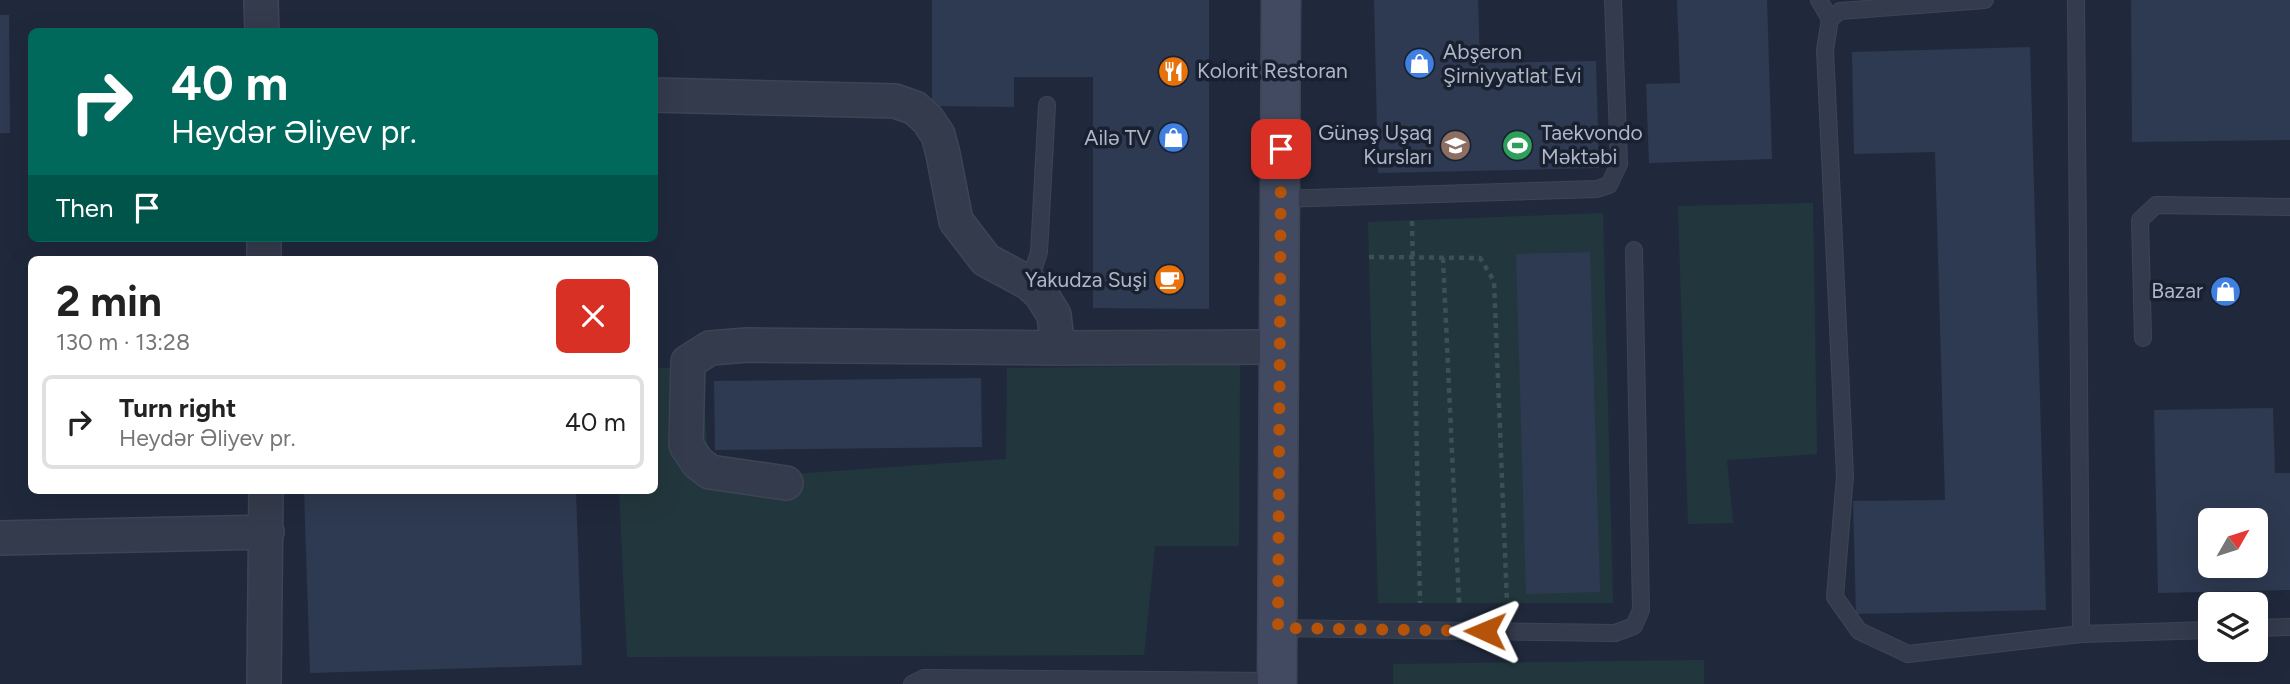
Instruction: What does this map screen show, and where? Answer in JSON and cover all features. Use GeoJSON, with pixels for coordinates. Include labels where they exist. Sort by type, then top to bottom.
{"type":"FeatureCollection","features":[{"type":"Feature","properties":{"kind":"main road"},"geometry":{"type":"LineString","coordinates":[[1278,682],[1281,0]]}},
{"type":"Feature","properties":{"kind":"street"},"geometry":{"type":"LineString","coordinates":[[261,0],[262,28]]}},
{"type":"Feature","properties":{"kind":"street"},"geometry":{"type":"LineString","coordinates":[[658,95],[895,101],[915,108],[928,120],[938,135],[956,222],[986,260],[1030,283],[1041,294],[1054,315],[1058,348]]}},
{"type":"Feature","properties":{"kind":"street"},"geometry":{"type":"LineString","coordinates":[[786,483],[710,472],[698,463],[686,445],[688,362],[710,348],[747,345],[1279,347]]}},
{"type":"Feature","properties":{"kind":"street"},"geometry":{"type":"LineString","coordinates":[[264,684],[266,494]]}},
{"type":"Feature","properties":{"kind":"street"},"geometry":{"type":"LineString","coordinates":[[0,538],[267,532]]}},
{"type":"Feature","properties":{"kind":"lane"},"geometry":{"type":"LineString","coordinates":[[1280,199],[1597,188],[1609,184],[1619,164],[1613,0]]}},
{"type":"Feature","properties":{"kind":"lane"},"geometry":{"type":"LineString","coordinates":[[1819,0],[1830,19],[1825,50],[1846,476],[1835,597],[1859,631],[1908,654],[2081,634],[2198,629]]}},
{"type":"Feature","properties":{"kind":"lane"},"geometry":{"type":"LineString","coordinates":[[1830,19],[1840,11],[1985,0]]}},
{"type":"Feature","properties":{"kind":"lane"},"geometry":{"type":"LineString","coordinates":[[2076,0],[2081,634]]}},
{"type":"Feature","properties":{"kind":"lane"},"geometry":{"type":"LineString","coordinates":[[1030,283],[1039,252],[1047,105]]}},
{"type":"Feature","properties":{"kind":"lane"},"geometry":{"type":"LineString","coordinates":[[2143,338],[2140,220],[2157,205],[2290,207]]}},
{"type":"Feature","properties":{"kind":"lane"},"geometry":{"type":"LineString","coordinates":[[1278,628],[1615,633],[1634,626],[1642,610],[1634,250]]}},
{"type":"Feature","properties":{"kind":"lane"},"geometry":{"type":"LineString","coordinates":[[2268,628],[2290,627]]}},
{"type":"Feature","properties":{"kind":"lane"},"geometry":{"type":"LineString","coordinates":[[912,684],[923,678],[1278,682]]}},
{"type":"Feature","properties":{"kind":"path"},"geometry":{"type":"LineString","coordinates":[[1412,220],[1420,603]]}},
{"type":"Feature","properties":{"kind":"path"},"geometry":{"type":"LineString","coordinates":[[1369,257],[1480,258],[1494,281],[1507,603]]}},
{"type":"Feature","properties":{"kind":"path"},"geometry":{"type":"LineString","coordinates":[[1443,258],[1458,603]]}},
{"type":"Feature","properties":{"kind":"green space"},"geometry":{"type":"Polygon","coordinates":[[[1813,203],[1817,454],[1727,460],[1733,523],[1688,524],[1678,206],[1813,203]]]}},
{"type":"Feature","properties":{"kind":"green space"},"geometry":{"type":"Polygon","coordinates":[[[1603,213],[1613,603],[1378,603],[1368,222],[1603,213]]]}},
{"type":"Feature","properties":{"kind":"green space"},"geometry":{"type":"Polygon","coordinates":[[[1240,365],[1239,546],[1155,546],[1144,655],[627,657],[619,494],[658,494],[658,368],[702,368],[709,480],[1006,459],[1007,368],[1240,365]]]}},
{"type":"Feature","properties":{"kind":"green space"},"geometry":{"type":"Polygon","coordinates":[[[1704,660],[1704,684],[1393,684],[1393,664],[1704,660]]]}},
{"type":"Feature","properties":{"kind":"building"},"geometry":{"type":"Polygon","coordinates":[[[932,0],[1209,0],[1209,309],[1093,308],[1093,77],[1014,77],[1014,107],[932,106],[932,0]]]}},
{"type":"Feature","properties":{"kind":"building"},"geometry":{"type":"Polygon","coordinates":[[[1374,0],[1478,0],[1480,63],[1596,61],[1599,168],[1378,173],[1374,0]]]}},
{"type":"Feature","properties":{"kind":"building"},"geometry":{"type":"Polygon","coordinates":[[[1677,0],[1767,0],[1772,159],[1649,163],[1646,84],[1680,83],[1677,0]]]}},
{"type":"Feature","properties":{"kind":"building"},"geometry":{"type":"Polygon","coordinates":[[[2131,0],[2290,0],[2290,140],[2132,142],[2131,0]]]}},
{"type":"Feature","properties":{"kind":"building"},"geometry":{"type":"Polygon","coordinates":[[[0,15],[9,15],[10,133],[0,133],[0,15]]]}},
{"type":"Feature","properties":{"kind":"building"},"geometry":{"type":"Polygon","coordinates":[[[2030,47],[2046,610],[1856,614],[1853,501],[1945,500],[1935,152],[1854,154],[1852,52],[2030,47]]]}},
{"type":"Feature","properties":{"kind":"building"},"geometry":{"type":"Polygon","coordinates":[[[1590,252],[1600,592],[1526,594],[1516,254],[1590,252]]]}},
{"type":"Feature","properties":{"kind":"building"},"geometry":{"type":"Polygon","coordinates":[[[981,378],[982,447],[715,450],[714,381],[981,378]]]}},
{"type":"Feature","properties":{"kind":"building"},"geometry":{"type":"Polygon","coordinates":[[[2273,408],[2275,473],[2290,473],[2290,590],[2158,593],[2154,410],[2273,408]]]}},
{"type":"Feature","properties":{"kind":"building"},"geometry":{"type":"Polygon","coordinates":[[[304,494],[576,494],[582,665],[310,673],[304,494]]]}},
{"type":"Feature","properties":{"kind":"place","name":"Abşeron Şirniyyatlat Evi"},"geometry":{"type":"Point","coordinates":[1420,64]}},
{"type":"Feature","properties":{"kind":"place","name":"Kolorit Restoran"},"geometry":{"type":"Point","coordinates":[1174,71]}},
{"type":"Feature","properties":{"kind":"place","name":"Ailə TV"},"geometry":{"type":"Point","coordinates":[1174,138]}},
{"type":"Feature","properties":{"kind":"place","name":"Günəş Uşaq Kursları"},"geometry":{"type":"Point","coordinates":[1455,145]}},
{"type":"Feature","properties":{"kind":"place","name":"Taekvondo Məktəbi"},"geometry":{"type":"Point","coordinates":[1518,145]}},
{"type":"Feature","properties":{"kind":"place","name":"Yakudza Suşi"},"geometry":{"type":"Point","coordinates":[1170,280]}},
{"type":"Feature","properties":{"kind":"place","name":"Bazar"},"geometry":{"type":"Point","coordinates":[2226,291]}},
{"type":"Feature","properties":{"kind":"route"},"geometry":{"type":"LineString","coordinates":[[1281,149],[1278,628],[1485,631]]}}]}
